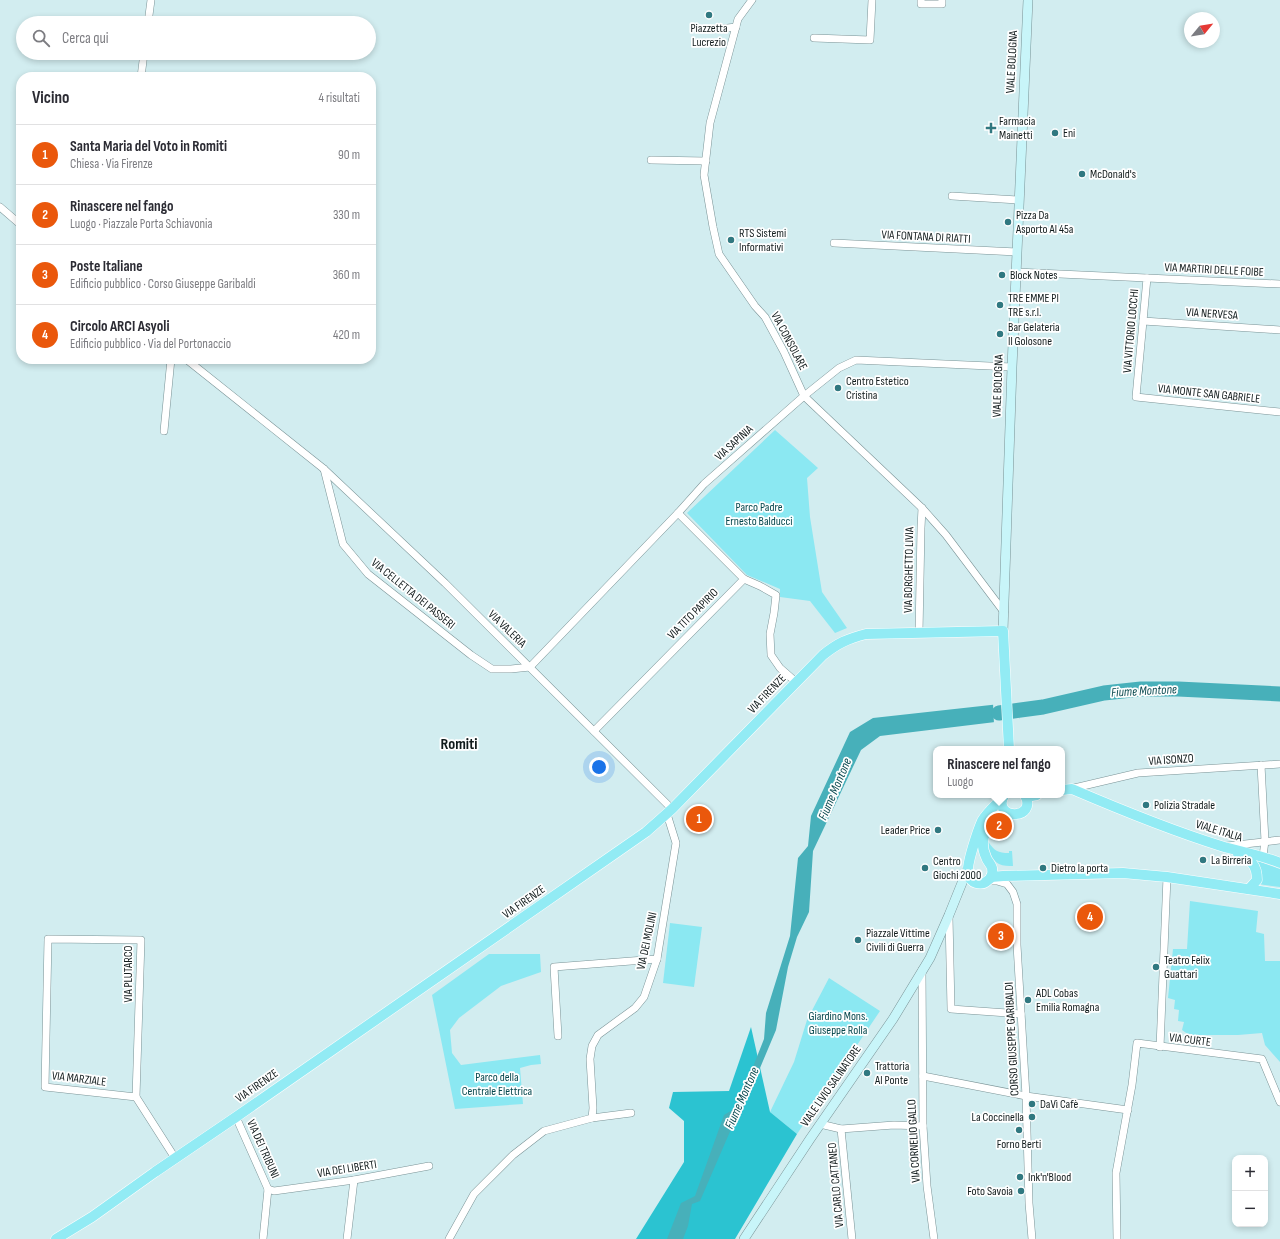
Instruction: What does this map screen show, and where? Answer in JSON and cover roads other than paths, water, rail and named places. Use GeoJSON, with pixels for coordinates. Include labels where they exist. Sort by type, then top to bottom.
{"type":"FeatureCollection","features":[{"type":"Feature","properties":{"kind":"main road","name":"VIALE BOLOGNA"},"geometry":{"type":"LineString","coordinates":[[1009,746],[1004,612],[1012,367],[1028,0]]}},
{"type":"Feature","properties":{"kind":"main road","name":"VIA FIRENZE"},"geometry":{"type":"LineString","coordinates":[[56,1239],[92,1218],[175,1158],[634,841],[669,811],[823,655],[836,645],[850,638],[866,634],[1004,631]]}},
{"type":"Feature","properties":{"kind":"main road","name":"VIALE ITALIA"},"geometry":{"type":"LineString","coordinates":[[1065,790],[1072,790],[1156,824],[1222,846],[1263,856],[1280,863]]}},
{"type":"Feature","properties":{"kind":"main road"},"geometry":{"type":"LineString","coordinates":[[975,883],[968,875],[968,868],[976,836],[982,821],[1001,798]]}},
{"type":"Feature","properties":{"kind":"main road"},"geometry":{"type":"LineString","coordinates":[[1003,798],[1003,807],[1006,812],[1011,814]]}},
{"type":"Feature","properties":{"kind":"main road"},"geometry":{"type":"LineString","coordinates":[[989,879],[993,872],[992,866],[986,858],[983,850],[985,832],[995,822],[1002,818],[1011,814],[1019,814],[1025,809],[1029,798]]}},
{"type":"Feature","properties":{"kind":"main road"},"geometry":{"type":"LineString","coordinates":[[1222,846],[1250,860],[1257,872],[1257,880],[1249,890]]}},
{"type":"Feature","properties":{"kind":"main road","name":"VIALE LIVIO SALINATORE"},"geometry":{"type":"LineString","coordinates":[[744,1239],[820,1124],[893,1019],[930,958],[968,868]]}},
{"type":"Feature","properties":{"kind":"main road"},"geometry":{"type":"LineString","coordinates":[[954,902],[964,889],[975,883],[982,884],[989,879],[1003,876],[1123,873],[1167,877],[1280,894]]}},
{"type":"Feature","properties":{"kind":"street"},"geometry":{"type":"LineString","coordinates":[[149,16],[151,0]]}},
{"type":"Feature","properties":{"kind":"street","name":"VIA CONSOLARE"},"geometry":{"type":"LineString","coordinates":[[752,0],[738,19],[710,123],[704,175],[712,226],[719,254],[755,306],[765,317],[784,352],[804,396],[922,508],[946,534],[1004,612]]}},
{"type":"Feature","properties":{"kind":"street"},"geometry":{"type":"LineString","coordinates":[[814,38],[870,40],[872,0]]}},
{"type":"Feature","properties":{"kind":"street"},"geometry":{"type":"LineString","coordinates":[[921,0],[921,4],[942,4],[942,0]]}},
{"type":"Feature","properties":{"kind":"street"},"geometry":{"type":"LineString","coordinates":[[719,29],[736,27]]}},
{"type":"Feature","properties":{"kind":"street"},"geometry":{"type":"LineString","coordinates":[[142,72],[143,60]]}},
{"type":"Feature","properties":{"kind":"street"},"geometry":{"type":"LineString","coordinates":[[651,160],[706,160]]}},
{"type":"Feature","properties":{"kind":"street"},"geometry":{"type":"LineString","coordinates":[[952,196],[1019,200]]}},
{"type":"Feature","properties":{"kind":"street"},"geometry":{"type":"LineString","coordinates":[[0,207],[16,221]]}},
{"type":"Feature","properties":{"kind":"street","name":"VIA FONTANA DI RIATTI"},"geometry":{"type":"LineString","coordinates":[[834,243],[1017,252]]}},
{"type":"Feature","properties":{"kind":"street","name":"VIA VITTORIO LOCCHI"},"geometry":{"type":"LineString","coordinates":[[1016,272],[1147,278],[1136,397]]}},
{"type":"Feature","properties":{"kind":"street","name":"VIA MARTIRI DELLE FOIBE"},"geometry":{"type":"LineString","coordinates":[[1147,278],[1280,284]]}},
{"type":"Feature","properties":{"kind":"street","name":"VIA NERVESA"},"geometry":{"type":"LineString","coordinates":[[1143,321],[1280,330]]}},
{"type":"Feature","properties":{"kind":"street","name":"VIA SAPINIA"},"geometry":{"type":"LineString","coordinates":[[530,667],[704,484],[804,396],[839,368],[856,360],[1012,367]]}},
{"type":"Feature","properties":{"kind":"street"},"geometry":{"type":"LineString","coordinates":[[164,431],[171,364]]}},
{"type":"Feature","properties":{"kind":"street"},"geometry":{"type":"LineString","coordinates":[[192,364],[324,469]]}},
{"type":"Feature","properties":{"kind":"street","name":"VIA MONTE SAN GABRIELE"},"geometry":{"type":"LineString","coordinates":[[1136,397],[1280,412]]}},
{"type":"Feature","properties":{"kind":"street","name":"VIA VALERIA"},"geometry":{"type":"LineString","coordinates":[[324,469],[445,583],[530,667],[594,731],[669,811]]}},
{"type":"Feature","properties":{"kind":"street","name":"VIA CELLETTA DEI PASSERI"},"geometry":{"type":"LineString","coordinates":[[324,469],[343,544],[368,574],[471,655],[492,669],[530,667]]}},
{"type":"Feature","properties":{"kind":"street","name":"VIA BORGHETTO LIVIA"},"geometry":{"type":"LineString","coordinates":[[919,633],[922,508]]}},
{"type":"Feature","properties":{"kind":"street"},"geometry":{"type":"LineString","coordinates":[[678,513],[744,579],[776,595],[770,634],[771,655],[780,668],[796,682]]}},
{"type":"Feature","properties":{"kind":"street","name":"VIA TITO PAPIRIO"},"geometry":{"type":"LineString","coordinates":[[594,731],[744,579]]}},
{"type":"Feature","properties":{"kind":"street","name":"VIA ISONZO"},"geometry":{"type":"LineString","coordinates":[[1065,790],[1138,773],[1280,764]]}},
{"type":"Feature","properties":{"kind":"street"},"geometry":{"type":"LineString","coordinates":[[1261,765],[1265,841],[1263,856]]}},
{"type":"Feature","properties":{"kind":"street","name":"VIA DEI MOLINI"},"geometry":{"type":"LineString","coordinates":[[592,1118],[593,1108],[590,1059],[592,1046],[598,1035],[635,1008],[644,997],[657,958],[676,842],[669,811]]}},
{"type":"Feature","properties":{"kind":"street"},"geometry":{"type":"LineString","coordinates":[[1222,846],[1280,840]]}},
{"type":"Feature","properties":{"kind":"street"},"geometry":{"type":"LineString","coordinates":[[1160,1047],[1167,877]]}},
{"type":"Feature","properties":{"kind":"street","name":"CORSO GIUSEPPE GARIBALDI"},"geometry":{"type":"LineString","coordinates":[[989,879],[1007,884],[1017,904],[1017,945],[1026,1096],[1029,1203],[1032,1239]]}},
{"type":"Feature","properties":{"kind":"street"},"geometry":{"type":"LineString","coordinates":[[949,915],[952,1009],[1021,1014]]}},
{"type":"Feature","properties":{"kind":"street","name":"VIA PLUTARCO"},"geometry":{"type":"LineString","coordinates":[[48,939],[141,940],[136,1097]]}},
{"type":"Feature","properties":{"kind":"street","name":"VIA MARZIALE"},"geometry":{"type":"LineString","coordinates":[[48,939],[45,1087],[136,1097]]}},
{"type":"Feature","properties":{"kind":"street"},"geometry":{"type":"LineString","coordinates":[[558,1036],[554,967],[657,958]]}},
{"type":"Feature","properties":{"kind":"street","name":"VIA CORNELIO GALLO"},"geometry":{"type":"LineString","coordinates":[[922,970],[923,1126],[927,1186],[934,1239]]}},
{"type":"Feature","properties":{"kind":"street","name":"VIA CURTE"},"geometry":{"type":"LineString","coordinates":[[1128,1110],[1137,1043],[1262,1059],[1280,1102]]}},
{"type":"Feature","properties":{"kind":"street"},"geometry":{"type":"LineString","coordinates":[[923,1076],[1026,1096],[1128,1110],[1116,1173],[1117,1239]]}},
{"type":"Feature","properties":{"kind":"street"},"geometry":{"type":"LineString","coordinates":[[136,1097],[175,1158]]}},
{"type":"Feature","properties":{"kind":"street"},"geometry":{"type":"LineString","coordinates":[[449,1239],[474,1194],[513,1154],[544,1131],[592,1118],[631,1113]]}},
{"type":"Feature","properties":{"kind":"street","name":"VIA DEI TRIBUNI"},"geometry":{"type":"LineString","coordinates":[[236,1117],[268,1189],[263,1239]]}},
{"type":"Feature","properties":{"kind":"street"},"geometry":{"type":"LineString","coordinates":[[820,1124],[841,1129],[894,1125],[923,1126]]}},
{"type":"Feature","properties":{"kind":"street","name":"VIA CARLO CATTANEO"},"geometry":{"type":"LineString","coordinates":[[841,1129],[852,1239]]}},
{"type":"Feature","properties":{"kind":"street","name":"VIA DEI LIBERTI"},"geometry":{"type":"LineString","coordinates":[[268,1189],[274,1191],[354,1180],[430,1166]]}},
{"type":"Feature","properties":{"kind":"street"},"geometry":{"type":"LineString","coordinates":[[347,1239],[354,1180]]}},
{"type":"Feature","properties":{"kind":"water"},"geometry":{"type":"Polygon","coordinates":[[[1018,702],[1020,719],[880,736],[861,750],[813,851],[809,912],[797,937],[788,967],[776,1030],[744,1106],[735,1120],[700,1201],[692,1204],[688,1226],[683,1239],[667,1239],[681,1203],[695,1196],[724,1115],[737,1107],[764,1039],[766,1013],[790,936],[798,858],[808,846],[811,816],[850,732],[873,718],[1018,702]]]}},
{"type":"Feature","properties":{"kind":"waterway","name":"Fiume Montone"},"geometry":{"type":"LineString","coordinates":[[999,713],[1043,707],[1104,693],[1141,689],[1178,689],[1280,694]]}},
{"type":"Feature","properties":{"kind":"place","name":"Piazzetta Lucrezio"},"geometry":{"type":"Point","coordinates":[709,15]}},
{"type":"Feature","properties":{"kind":"place","name":"Farmacia Mainetti"},"geometry":{"type":"Point","coordinates":[991,128]}},
{"type":"Feature","properties":{"kind":"place","name":"Eni"},"geometry":{"type":"Point","coordinates":[1055,133]}},
{"type":"Feature","properties":{"kind":"place","name":"McDonald's"},"geometry":{"type":"Point","coordinates":[1082,174]}},
{"type":"Feature","properties":{"kind":"place","name":"Pizza Da Asporto Al 45a"},"geometry":{"type":"Point","coordinates":[1008,222]}},
{"type":"Feature","properties":{"kind":"place","name":"RTS Sistemi Informativi"},"geometry":{"type":"Point","coordinates":[731,240]}},
{"type":"Feature","properties":{"kind":"place","name":"Block Notes"},"geometry":{"type":"Point","coordinates":[1002,275]}},
{"type":"Feature","properties":{"kind":"place","name":"TRE EMME PI TRE s.r.l."},"geometry":{"type":"Point","coordinates":[1000,305]}},
{"type":"Feature","properties":{"kind":"place","name":"Bar Gelateria Il Golosone"},"geometry":{"type":"Point","coordinates":[1000,334]}},
{"type":"Feature","properties":{"kind":"place","name":"Centro Estetico Cristina"},"geometry":{"type":"Point","coordinates":[838,388]}},
{"type":"Feature","properties":{"kind":"place","name":"Polizia Stradale"},"geometry":{"type":"Point","coordinates":[1146,805]}},
{"type":"Feature","properties":{"kind":"place","name":"Santa Maria del Voto in Romiti"},"geometry":{"type":"Point","coordinates":[699,819]}},
{"type":"Feature","properties":{"kind":"place","name":"Rinascere nel fango"},"geometry":{"type":"Point","coordinates":[999,826]}},
{"type":"Feature","properties":{"kind":"place","name":"Leader Price"},"geometry":{"type":"Point","coordinates":[938,830]}},
{"type":"Feature","properties":{"kind":"place","name":"La Birreria"},"geometry":{"type":"Point","coordinates":[1203,860]}},
{"type":"Feature","properties":{"kind":"place","name":"Centro Giochi 2000"},"geometry":{"type":"Point","coordinates":[925,868]}},
{"type":"Feature","properties":{"kind":"place","name":"Dietro la porta"},"geometry":{"type":"Point","coordinates":[1043,868]}},
{"type":"Feature","properties":{"kind":"place","name":"Circolo ARCI Asyoli"},"geometry":{"type":"Point","coordinates":[1090,917]}},
{"type":"Feature","properties":{"kind":"place","name":"Poste Italiane"},"geometry":{"type":"Point","coordinates":[1001,936]}},
{"type":"Feature","properties":{"kind":"place","name":"Piazzale Vittime Civili di Guerra"},"geometry":{"type":"Point","coordinates":[858,940]}},
{"type":"Feature","properties":{"kind":"place","name":"Teatro Felix Guattari"},"geometry":{"type":"Point","coordinates":[1156,967]}},
{"type":"Feature","properties":{"kind":"place","name":"ADL Cobas Emilia Romagna"},"geometry":{"type":"Point","coordinates":[1028,1000]}},
{"type":"Feature","properties":{"kind":"place","name":"Trattoria Al Ponte"},"geometry":{"type":"Point","coordinates":[867,1073]}},
{"type":"Feature","properties":{"kind":"place","name":"DaVì Cafè"},"geometry":{"type":"Point","coordinates":[1032,1104]}},
{"type":"Feature","properties":{"kind":"place","name":"La Coccinella"},"geometry":{"type":"Point","coordinates":[1032,1117]}},
{"type":"Feature","properties":{"kind":"place","name":"Forno Berti"},"geometry":{"type":"Point","coordinates":[1019,1130]}},
{"type":"Feature","properties":{"kind":"place","name":"Ink'n'Blood"},"geometry":{"type":"Point","coordinates":[1020,1177]}},
{"type":"Feature","properties":{"kind":"place","name":"Foto Savoia"},"geometry":{"type":"Point","coordinates":[1021,1191]}},
{"type":"Feature","properties":{"kind":"district","name":"Romiti"},"geometry":{"type":"Point","coordinates":[459,744]}},
{"type":"Feature","properties":{"kind":"park label","name":"Parco Padre Ernesto Balducci"},"geometry":{"type":"Point","coordinates":[759,514]}},
{"type":"Feature","properties":{"kind":"park label","name":"Giardino Mons. Giuseppe Rolla"},"geometry":{"type":"Point","coordinates":[838,1023]}},
{"type":"Feature","properties":{"kind":"park label","name":"Parco della Centrale Elettrica"},"geometry":{"type":"Point","coordinates":[497,1084]}}]}
